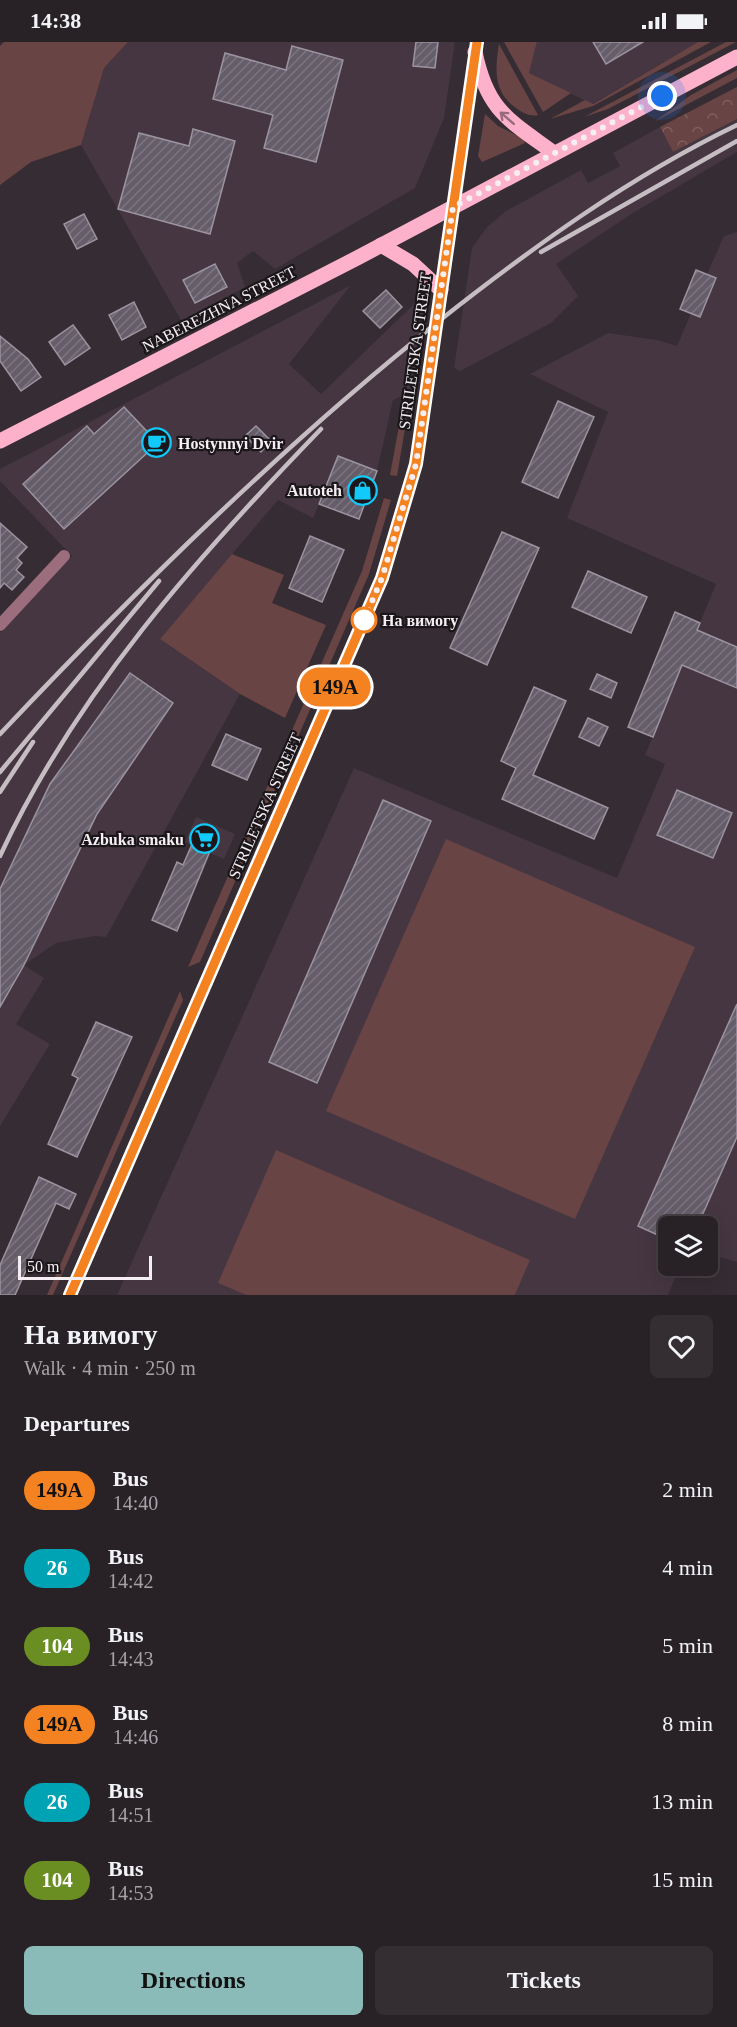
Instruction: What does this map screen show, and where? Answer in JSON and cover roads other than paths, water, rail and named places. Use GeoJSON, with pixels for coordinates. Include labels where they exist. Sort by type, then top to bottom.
{"type":"FeatureCollection","features":[{"type":"Feature","properties":{"kind":"main road"},"geometry":{"type":"LineString","coordinates":[[476,47],[481,79],[489,97],[501,113],[554,153]]}},
{"type":"Feature","properties":{"kind":"main road","name":"NABEREZHNA STREET"},"geometry":{"type":"LineString","coordinates":[[0,441],[381,245],[737,57]]}},
{"type":"Feature","properties":{"kind":"main road"},"geometry":{"type":"LineString","coordinates":[[381,245],[413,264],[441,290]]}},
{"type":"Feature","properties":{"kind":"street","name":"STRILETSKA STREET"},"geometry":{"type":"LineString","coordinates":[[70,1295],[382,578],[416,464],[476,47]]}},
{"type":"Feature","properties":{"kind":"street"},"geometry":{"type":"LineString","coordinates":[[0,625],[64,556]]}},
{"type":"Feature","properties":{"kind":"railway"},"geometry":{"type":"LineString","coordinates":[[0,734],[212,520],[380,369],[474,293],[546,240],[658,167],[737,125]]}},
{"type":"Feature","properties":{"kind":"railway"},"geometry":{"type":"LineString","coordinates":[[541,252],[737,141]]}},
{"type":"Feature","properties":{"kind":"railway"},"geometry":{"type":"LineString","coordinates":[[0,856],[30,796],[64,739],[142,629],[185,577],[321,429]]}},
{"type":"Feature","properties":{"kind":"railway"},"geometry":{"type":"LineString","coordinates":[[0,772],[159,581]]}},
{"type":"Feature","properties":{"kind":"railway"},"geometry":{"type":"LineString","coordinates":[[0,792],[33,742]]}},
{"type":"Feature","properties":{"kind":"place","name":"Hostynnyi Dvir"},"geometry":{"type":"Point","coordinates":[157,443]}},
{"type":"Feature","properties":{"kind":"place","name":"Autoteh"},"geometry":{"type":"Point","coordinates":[363,490]}},
{"type":"Feature","properties":{"kind":"place","name":"На вимогу"},"geometry":{"type":"Point","coordinates":[364,620]}},
{"type":"Feature","properties":{"kind":"place","name":"Azbuka smaku"},"geometry":{"type":"Point","coordinates":[205,839]}}]}
